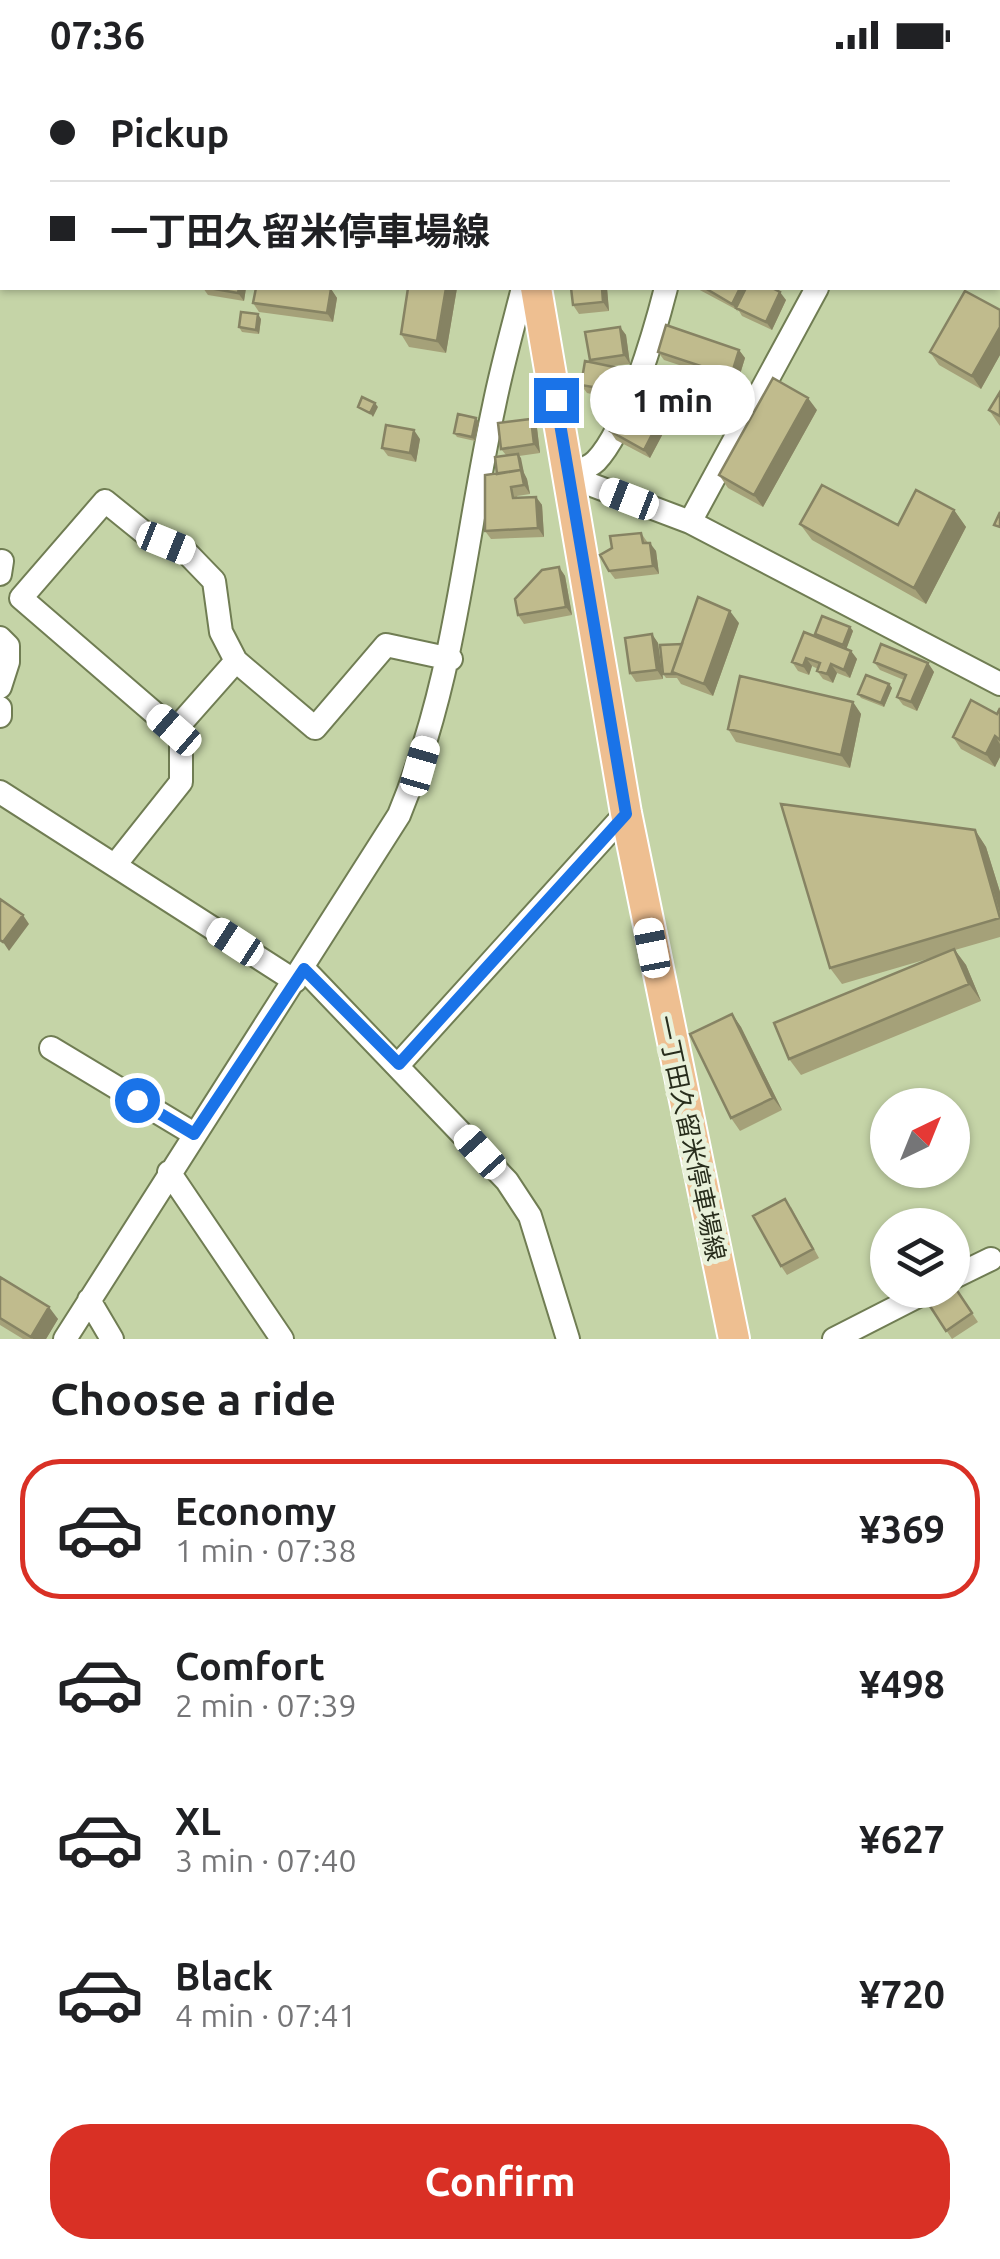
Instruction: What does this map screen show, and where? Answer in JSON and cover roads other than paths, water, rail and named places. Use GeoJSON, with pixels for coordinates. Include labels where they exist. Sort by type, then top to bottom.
{"type":"FeatureCollection","features":[{"type":"Feature","properties":{"kind":"main road","name":"一丁田久留米停車場線"},"geometry":{"type":"LineString","coordinates":[[536,290],[626,814],[734,1339]]}},
{"type":"Feature","properties":{"kind":"street"},"geometry":{"type":"LineString","coordinates":[[65,1339],[400,815],[420,766],[450,660],[494,408],[523,290]]}},
{"type":"Feature","properties":{"kind":"street"},"geometry":{"type":"LineString","coordinates":[[568,476],[595,462],[613,432],[653,340],[666,290]]}},
{"type":"Feature","properties":{"kind":"street"},"geometry":{"type":"LineString","coordinates":[[690,522],[816,290]]}},
{"type":"Feature","properties":{"kind":"street"},"geometry":{"type":"LineString","coordinates":[[568,476],[690,522],[1000,684]]}},
{"type":"Feature","properties":{"kind":"street"},"geometry":{"type":"LineString","coordinates":[[115,865],[181,782],[181,736],[21,598],[105,500],[146,535],[185,550],[214,581],[221,632],[236,660],[315,728],[386,645],[450,660]]}},
{"type":"Feature","properties":{"kind":"street"},"geometry":{"type":"LineString","coordinates":[[0,638],[8,646],[8,662],[0,687]]}},
{"type":"Feature","properties":{"kind":"street"},"geometry":{"type":"LineString","coordinates":[[174,730],[236,660]]}},
{"type":"Feature","properties":{"kind":"street"},"geometry":{"type":"LineString","coordinates":[[0,708],[0,716]]}},
{"type":"Feature","properties":{"kind":"street"},"geometry":{"type":"LineString","coordinates":[[0,792],[299,975],[399,1064],[507,1182],[530,1216],[568,1339]]}},
{"type":"Feature","properties":{"kind":"street"},"geometry":{"type":"LineString","coordinates":[[399,1064],[626,814]]}},
{"type":"Feature","properties":{"kind":"street"},"geometry":{"type":"LineString","coordinates":[[51,1048],[194,1134]]}},
{"type":"Feature","properties":{"kind":"street"},"geometry":{"type":"LineString","coordinates":[[169,1172],[282,1339]]}},
{"type":"Feature","properties":{"kind":"street"},"geometry":{"type":"LineString","coordinates":[[970,1269],[991,1259]]}},
{"type":"Feature","properties":{"kind":"street"},"geometry":{"type":"LineString","coordinates":[[89,1300],[112,1339]]}},
{"type":"Feature","properties":{"kind":"street"},"geometry":{"type":"LineString","coordinates":[[834,1339],[895,1308]]}}]}
